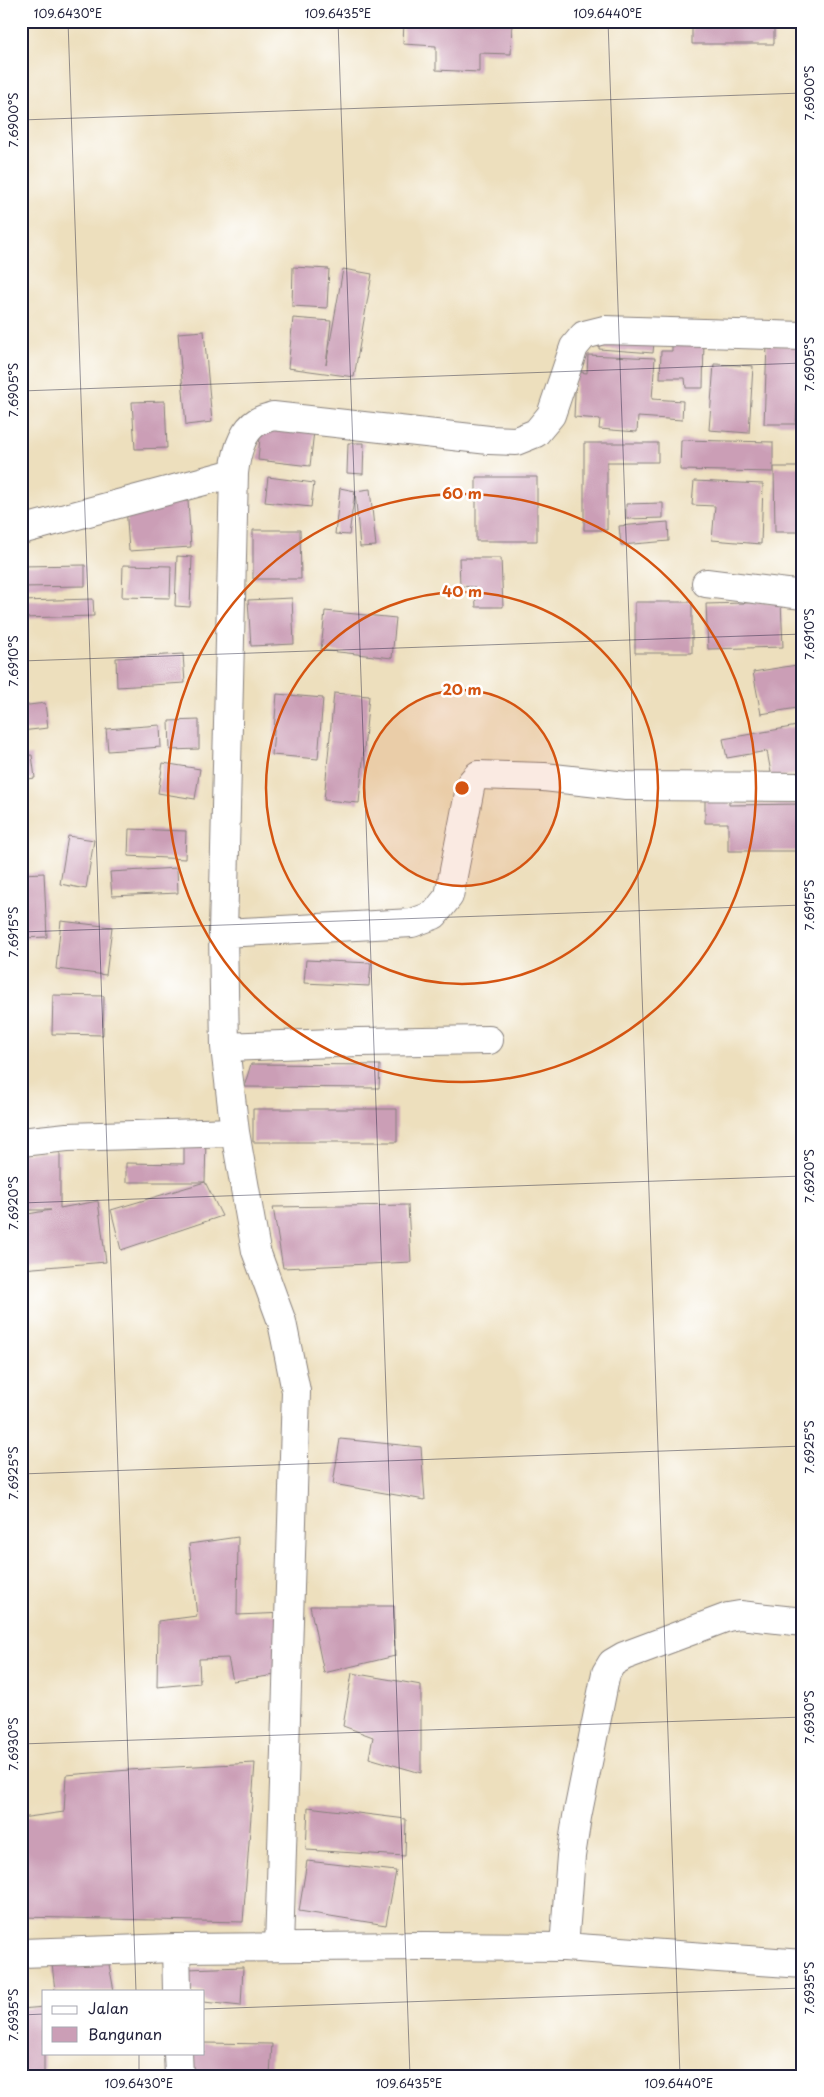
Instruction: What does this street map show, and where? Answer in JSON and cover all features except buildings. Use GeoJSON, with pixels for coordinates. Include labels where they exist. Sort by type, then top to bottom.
{"type":"FeatureCollection","features":[{"type":"Feature","properties":{"kind":"street"},"geometry":{"type":"LineString","coordinates":[[279,1947],[296,1392],[282,1322],[256,1251],[235,1132],[225,1047],[223,933],[234,473],[237,454],[243,439],[256,422],[273,416],[489,440],[516,441],[536,433],[551,415],[574,347],[584,335],[604,330],[803,336]]}},
{"type":"Feature","properties":{"kind":"street"},"geometry":{"type":"LineString","coordinates":[[21,530],[234,473]]}},
{"type":"Feature","properties":{"kind":"street"},"geometry":{"type":"LineString","coordinates":[[706,583],[803,595]]}},
{"type":"Feature","properties":{"kind":"street"},"geometry":{"type":"LineString","coordinates":[[223,933],[412,923],[434,915],[449,896],[471,783],[478,775],[544,777],[626,786],[803,787]]}},
{"type":"Feature","properties":{"kind":"street"},"geometry":{"type":"LineString","coordinates":[[225,1047],[489,1040]]}},
{"type":"Feature","properties":{"kind":"street"},"geometry":{"type":"LineString","coordinates":[[21,1142],[76,1136],[235,1132]]}},
{"type":"Feature","properties":{"kind":"street"},"geometry":{"type":"LineString","coordinates":[[564,1947],[577,1817],[606,1672],[612,1663],[646,1647],[728,1617],[740,1615],[803,1622]]}},
{"type":"Feature","properties":{"kind":"street"},"geometry":{"type":"LineString","coordinates":[[21,1953],[176,1948],[564,1947],[803,1964]]}},
{"type":"Feature","properties":{"kind":"street"},"geometry":{"type":"LineString","coordinates":[[176,1948],[177,1990]]}},
{"type":"Feature","properties":{"kind":"street"},"geometry":{"type":"LineString","coordinates":[[178,2054],[179,2076]]}}]}
